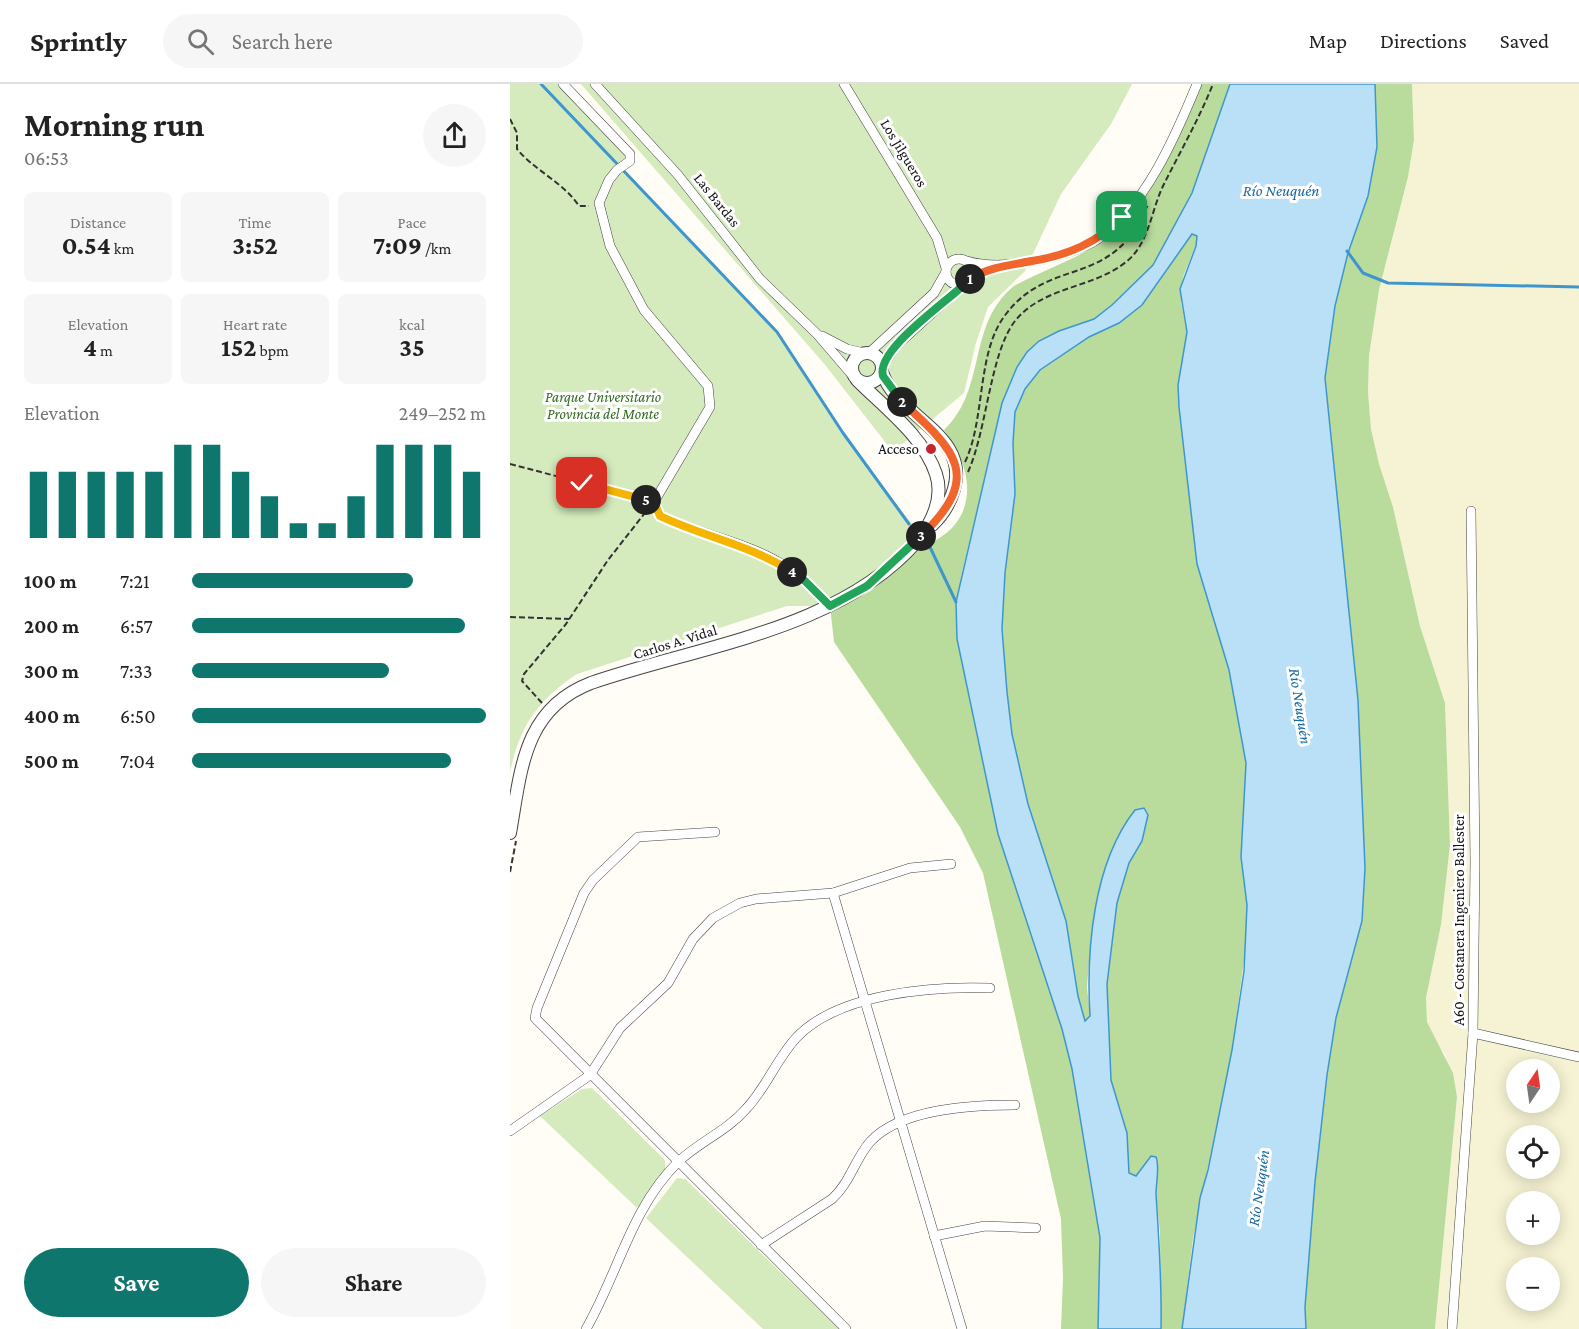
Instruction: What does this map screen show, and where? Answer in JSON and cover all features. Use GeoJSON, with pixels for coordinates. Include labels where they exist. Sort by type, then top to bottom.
{"type":"FeatureCollection","features":[{"type":"Feature","properties":{"kind":"street"},"geometry":{"type":"LineString","coordinates":[[563,84],[630,154],[630,161],[616,170],[599,204],[610,246],[645,310],[708,386],[710,407],[654,502],[660,516],[683,527],[766,555],[805,581],[830,606]]}},
{"type":"Feature","properties":{"kind":"street","name":"Las Bardas"},"geometry":{"type":"LineString","coordinates":[[595,84],[678,175],[760,279],[817,334],[856,379]]}},
{"type":"Feature","properties":{"kind":"street","name":"Los Jilgueros"},"geometry":{"type":"LineString","coordinates":[[844,84],[937,238],[946,270]]}},
{"type":"Feature","properties":{"kind":"street"},"geometry":{"type":"LineString","coordinates":[[921,536],[931,521],[938,501],[938,481],[934,467],[908,431],[856,379],[852,362],[891,335],[934,293],[951,261],[965,260],[983,265],[1010,264],[1069,252],[1109,231],[1150,180],[1197,84]]}},
{"type":"Feature","properties":{"kind":"street","name":"Los Jilgueros"},"geometry":{"type":"LineString","coordinates":[[937,238],[965,260]]}},
{"type":"Feature","properties":{"kind":"street"},"geometry":{"type":"LineString","coordinates":[[856,379],[872,382],[896,346],[968,281],[972,270],[965,260]]}},
{"type":"Feature","properties":{"kind":"street"},"geometry":{"type":"LineString","coordinates":[[946,270],[952,283],[968,281],[1010,264]]}},
{"type":"Feature","properties":{"kind":"street","name":"Las Bardas"},"geometry":{"type":"LineString","coordinates":[[817,334],[847,349],[866,353]]}},
{"type":"Feature","properties":{"kind":"street"},"geometry":{"type":"LineString","coordinates":[[866,353],[878,357],[895,395],[948,446],[961,477],[946,508],[921,536]]}},
{"type":"Feature","properties":{"kind":"street","name":"A60 - Costanera Ingeniero Ballester"},"geometry":{"type":"LineString","coordinates":[[1452,1329],[1473,1033],[1476,862],[1471,511]]}},
{"type":"Feature","properties":{"kind":"street","name":"Carlos A. Vidal"},"geometry":{"type":"LineString","coordinates":[[513,836],[527,748],[536,728],[549,711],[572,692],[591,683],[778,626],[830,606],[867,586],[921,536]]}},
{"type":"Feature","properties":{"kind":"street"},"geometry":{"type":"LineString","coordinates":[[715,832],[638,837],[593,880],[585,893],[535,1014],[537,1022],[846,1329]]}},
{"type":"Feature","properties":{"kind":"street"},"geometry":{"type":"LineString","coordinates":[[510,1131],[590,1075],[620,1028],[669,983],[693,939],[713,918],[740,903],[756,899],[833,893],[910,868],[951,864]]}},
{"type":"Feature","properties":{"kind":"street"},"geometry":{"type":"LineString","coordinates":[[833,893],[962,1329]]}},
{"type":"Feature","properties":{"kind":"street"},"geometry":{"type":"LineString","coordinates":[[586,1329],[606,1293],[637,1217],[678,1163],[735,1122],[753,1103],[797,1037],[831,1015],[865,1001],[934,988],[990,988]]}},
{"type":"Feature","properties":{"kind":"street"},"geometry":{"type":"LineString","coordinates":[[1473,1033],[1579,1058]]}},
{"type":"Feature","properties":{"kind":"street"},"geometry":{"type":"LineString","coordinates":[[761,1245],[841,1191],[871,1141],[900,1121],[971,1105],[1015,1105]]}},
{"type":"Feature","properties":{"kind":"street"},"geometry":{"type":"LineString","coordinates":[[934,1236],[985,1226],[1036,1228]]}},
{"type":"Feature","properties":{"kind":"path"},"geometry":{"type":"LineString","coordinates":[[961,477],[979,442],[1000,352],[1014,322],[1035,302],[1114,270],[1139,249],[1158,198],[1213,84]]}},
{"type":"Feature","properties":{"kind":"path"},"geometry":{"type":"LineString","coordinates":[[510,119],[517,133],[517,149],[530,164],[571,194],[579,206],[599,204]]}},
{"type":"Feature","properties":{"kind":"path"},"geometry":{"type":"LineString","coordinates":[[961,477],[973,443],[991,347],[1001,320],[1019,299],[1036,287],[1098,263],[1114,254],[1135,231],[1149,200]]}},
{"type":"Feature","properties":{"kind":"path"},"geometry":{"type":"LineString","coordinates":[[510,464],[654,502],[608,560],[569,619],[524,674],[522,681],[549,711]]}},
{"type":"Feature","properties":{"kind":"path"},"geometry":{"type":"LineString","coordinates":[[510,617],[569,619]]}},
{"type":"Feature","properties":{"kind":"path"},"geometry":{"type":"LineString","coordinates":[[510,872],[513,836]]}},
{"type":"Feature","properties":{"kind":"shaded area"},"geometry":{"type":"Polygon","coordinates":[[[1412,84],[1579,84],[1579,1329],[1435,1329],[1457,1097],[1445,1054],[1434,1040],[1427,1022],[1426,998],[1441,925],[1450,845],[1445,703],[1420,626],[1393,507],[1379,465],[1371,429],[1368,392],[1369,356],[1379,290],[1408,177],[1414,140],[1412,84]]]}},
{"type":"Feature","properties":{"kind":"green space","name":"Parque Universitario Provincia del Monte"},"geometry":{"type":"Polygon","coordinates":[[[510,84],[563,84],[630,154],[622,167],[777,332],[843,433],[921,536],[830,606],[787,606],[577,674],[551,694],[533,715],[519,741],[510,772],[510,84]]]}},
{"type":"Feature","properties":{"kind":"green space"},"geometry":{"type":"Polygon","coordinates":[[[581,84],[1132,84],[1111,124],[1061,194],[1025,271],[988,307],[976,343],[964,393],[893,452],[826,366],[581,84]]]}},
{"type":"Feature","properties":{"kind":"green space"},"geometry":{"type":"Polygon","coordinates":[[[1202,84],[1230,84],[1192,193],[1153,265],[1112,305],[1094,319],[1059,331],[1027,352],[1017,367],[1002,403],[961,577],[957,639],[998,834],[1062,1029],[1072,1069],[1100,1238],[1098,1329],[1061,1329],[1063,1278],[1061,1219],[983,873],[960,827],[834,642],[830,606],[921,536],[929,545],[949,531],[960,517],[967,492],[966,479],[958,453],[944,430],[958,413],[967,395],[989,319],[999,302],[1014,286],[1081,254],[1115,230],[1144,193],[1158,170],[1202,84]]]}},
{"type":"Feature","properties":{"kind":"green space"},"geometry":{"type":"Polygon","coordinates":[[[1375,84],[1412,84],[1414,140],[1408,177],[1379,290],[1369,356],[1368,392],[1371,429],[1379,464],[1393,507],[1420,626],[1445,703],[1450,845],[1441,925],[1426,998],[1427,1022],[1453,1073],[1457,1097],[1435,1329],[1306,1329],[1305,1307],[1315,1182],[1327,1075],[1336,1018],[1362,921],[1362,809],[1358,700],[1325,377],[1335,306],[1348,253],[1368,196],[1377,147],[1375,84]]]}},
{"type":"Feature","properties":{"kind":"green space"},"geometry":{"type":"Polygon","coordinates":[[[1192,234],[1198,239],[1183,277],[1181,302],[1187,332],[1181,367],[1179,407],[1197,564],[1229,670],[1246,763],[1241,857],[1247,905],[1247,938],[1232,1050],[1193,1239],[1182,1329],[1161,1329],[1160,1234],[1156,1192],[1158,1162],[1147,1161],[1136,1177],[1129,1173],[1127,1167],[1122,1114],[1111,1080],[1107,984],[1117,903],[1129,863],[1142,841],[1144,808],[1135,810],[1107,862],[1089,961],[1087,987],[1090,1016],[1085,1021],[1078,996],[1066,921],[1028,804],[1012,734],[1002,629],[1005,573],[1015,494],[1013,443],[1015,411],[1025,390],[1040,370],[1089,337],[1119,323],[1192,234]]]}},
{"type":"Feature","properties":{"kind":"green space"},"geometry":{"type":"Polygon","coordinates":[[[592,1088],[665,1160],[665,1171],[637,1208],[540,1116],[582,1089],[592,1088]]]}},
{"type":"Feature","properties":{"kind":"green space"},"geometry":{"type":"Polygon","coordinates":[[[677,1178],[685,1179],[839,1329],[763,1329],[646,1218],[677,1178]]]}},
{"type":"Feature","properties":{"kind":"water","name":"Río Neuquén"},"geometry":{"type":"Polygon","coordinates":[[[1230,84],[1375,84],[1377,147],[1368,196],[1348,253],[1335,306],[1325,378],[1358,700],[1365,868],[1362,921],[1336,1018],[1327,1075],[1315,1182],[1305,1307],[1306,1329],[1182,1329],[1200,1198],[1208,1170],[1232,1050],[1244,971],[1247,905],[1241,857],[1246,763],[1229,670],[1197,564],[1179,407],[1178,385],[1187,332],[1180,289],[1196,246],[1197,236],[1192,234],[1142,305],[1119,323],[1089,337],[1040,370],[1025,389],[1015,412],[1013,443],[1015,494],[1005,573],[1002,629],[1007,692],[1012,734],[1028,804],[1066,921],[1078,996],[1085,1021],[1090,1016],[1091,936],[1101,881],[1121,831],[1135,810],[1144,808],[1148,815],[1142,841],[1129,863],[1117,903],[1107,984],[1111,1080],[1127,1133],[1129,1173],[1136,1176],[1151,1156],[1156,1157],[1157,1161],[1161,1329],[1098,1329],[1100,1238],[1072,1069],[1062,1029],[998,834],[957,639],[956,602],[1002,403],[1017,367],[1027,352],[1039,341],[1059,331],[1094,319],[1112,305],[1153,265],[1192,193],[1230,84]]]}},
{"type":"Feature","properties":{"kind":"waterway"},"geometry":{"type":"LineString","coordinates":[[541,84],[777,332],[843,433],[909,524]]}},
{"type":"Feature","properties":{"kind":"waterway"},"geometry":{"type":"LineString","coordinates":[[1347,251],[1363,273],[1388,283],[1579,287]]}},
{"type":"Feature","properties":{"kind":"waterway"},"geometry":{"type":"LineString","coordinates":[[929,545],[956,602]]}},
{"type":"Feature","properties":{"kind":"place","name":"Acceso"},"geometry":{"type":"Point","coordinates":[931,449]}},
{"type":"Feature","properties":{"kind":"route"},"geometry":{"type":"LineString","coordinates":[[582,483],[654,502],[660,516],[683,527],[766,555],[805,581],[830,606],[844,600],[872,582],[937,521],[950,501],[955,486],[957,471],[955,460],[948,446],[899,400],[885,380],[882,367],[890,352],[970,278],[1010,264],[1053,257],[1084,246],[1109,231],[1122,217]]}}]}
